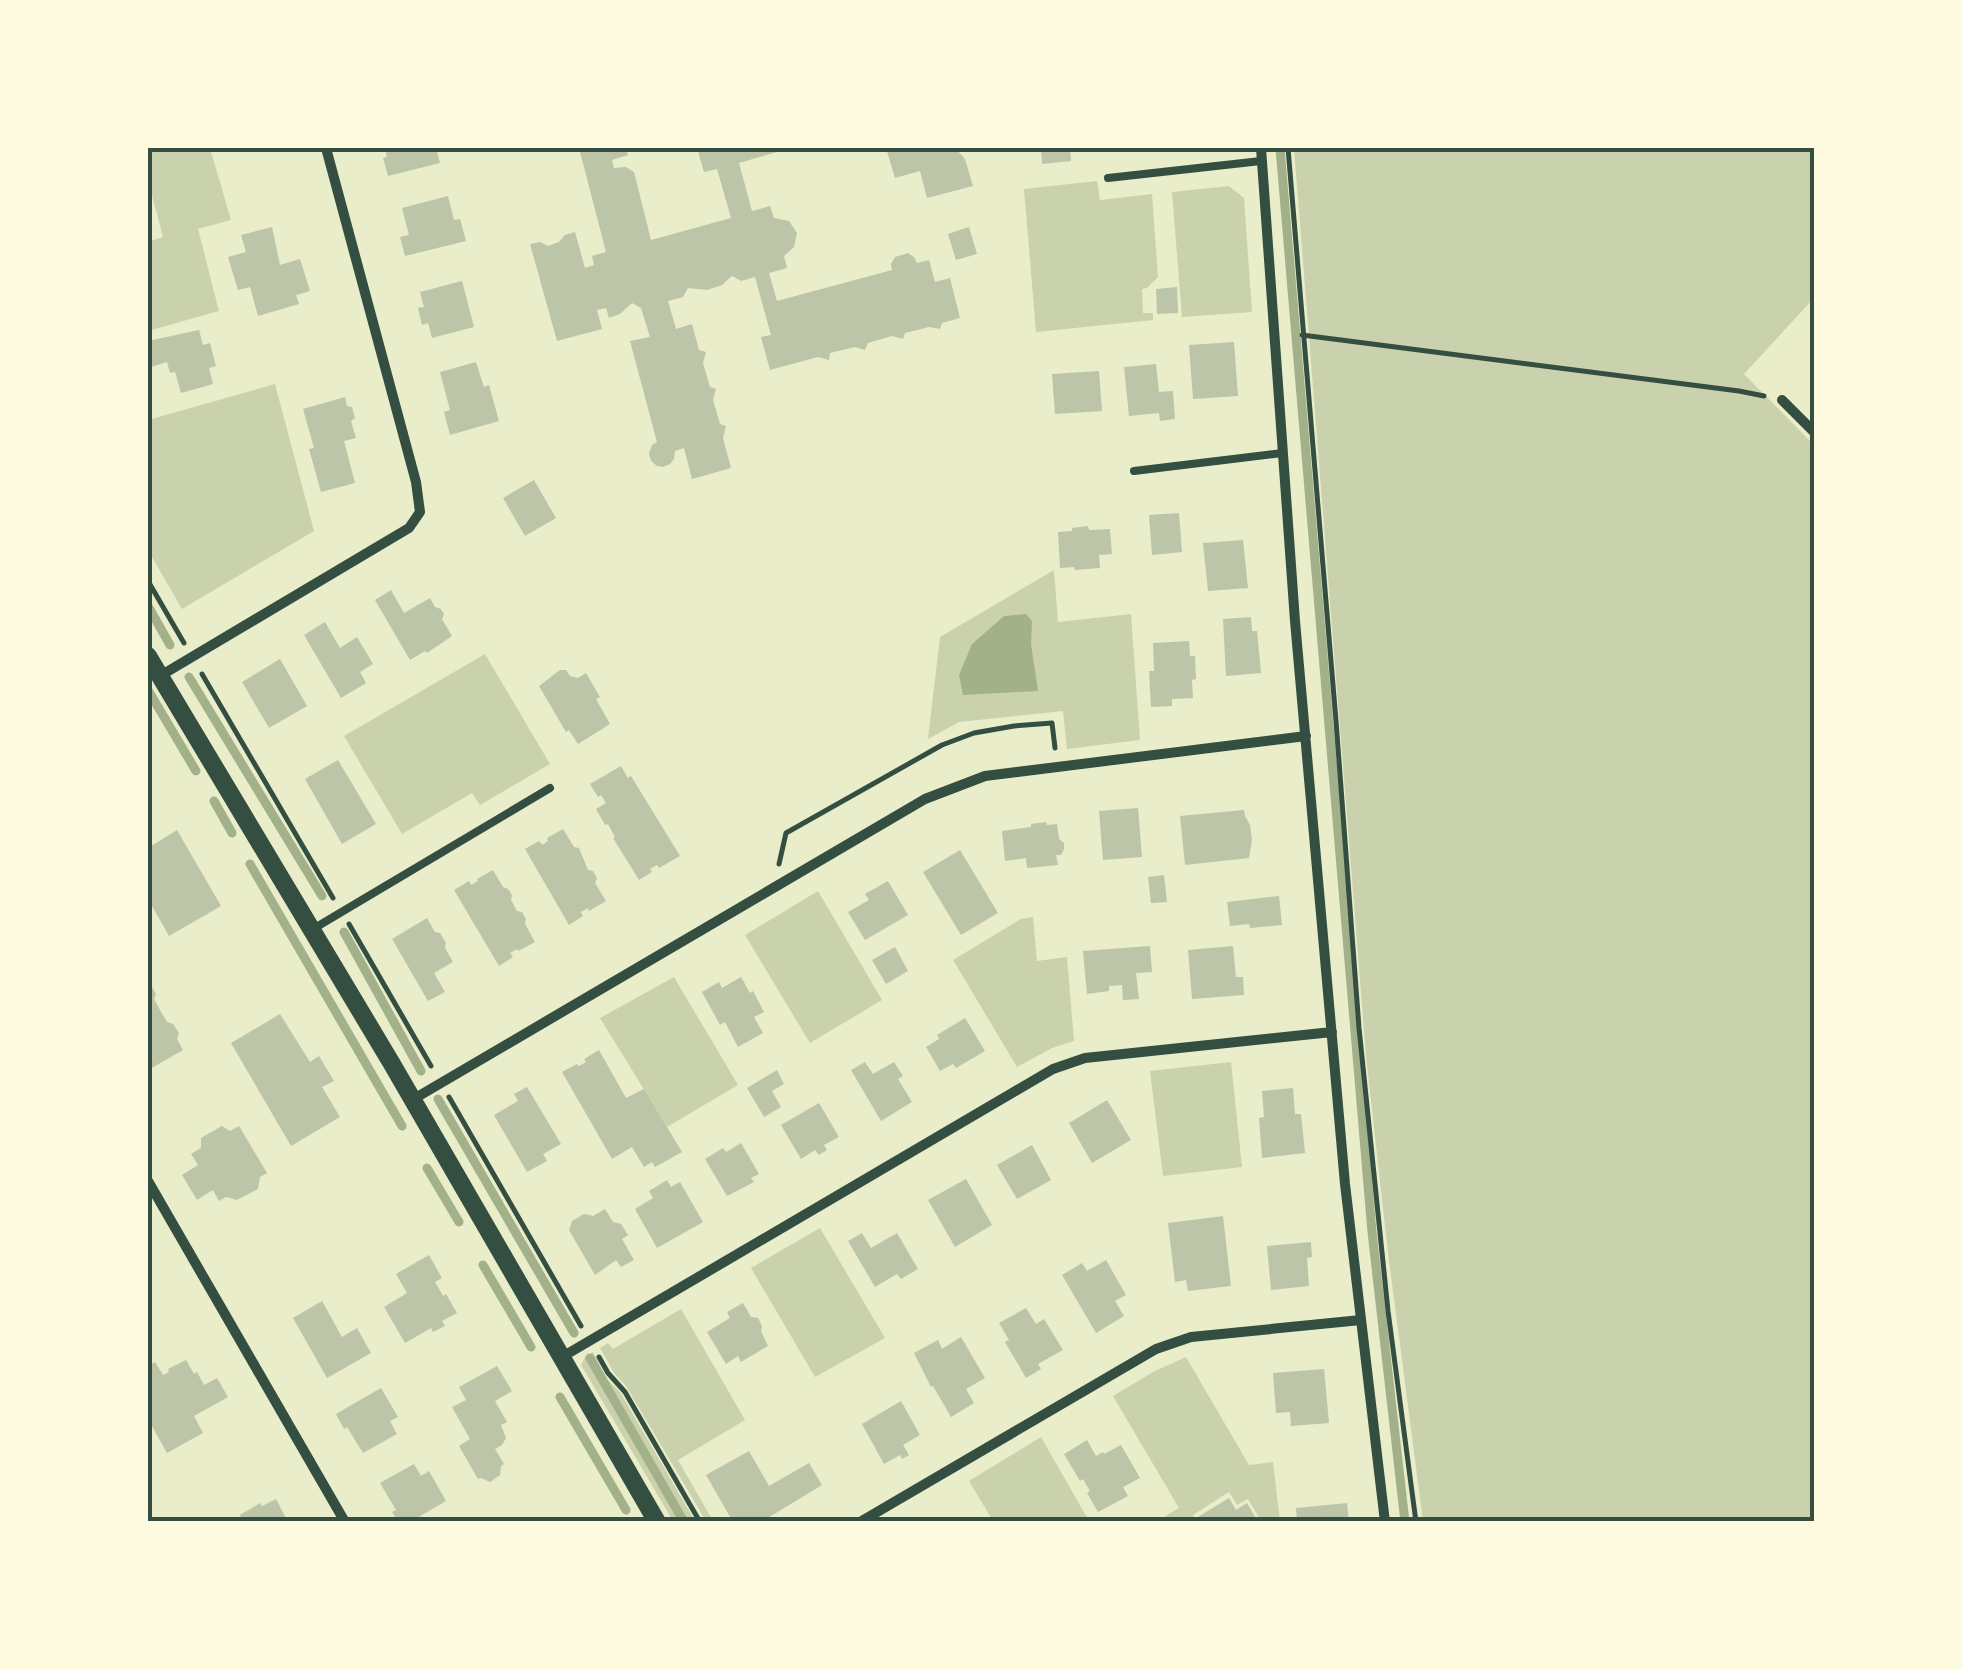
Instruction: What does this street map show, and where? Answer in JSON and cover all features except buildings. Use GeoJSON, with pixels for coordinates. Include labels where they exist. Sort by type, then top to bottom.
{"type":"FeatureCollection","features":[{"type":"Feature","properties":{"kind":"street"},"geometry":{"type":"LineString","coordinates":[[160,676],[409,528],[420,512],[416,482],[326,148]]}},
{"type":"Feature","properties":{"kind":"street"},"geometry":{"type":"LineString","coordinates":[[1260,148],[1295,621],[1345,1184],[1385,1522]]}},
{"type":"Feature","properties":{"kind":"street"},"geometry":{"type":"LineString","coordinates":[[1782,400],[1814,432]]}},
{"type":"Feature","properties":{"kind":"street"},"geometry":{"type":"LineString","coordinates":[[148,656],[657,1522]]}},
{"type":"Feature","properties":{"kind":"street"},"geometry":{"type":"LineString","coordinates":[[412,1100],[925,799],[958,784],[985,776],[1306,736]]}},
{"type":"Feature","properties":{"kind":"street"},"geometry":{"type":"LineString","coordinates":[[562,1357],[1053,1069],[1086,1058],[1332,1032]]}},
{"type":"Feature","properties":{"kind":"street"},"geometry":{"type":"LineString","coordinates":[[148,1181],[345,1522]]}},
{"type":"Feature","properties":{"kind":"street"},"geometry":{"type":"LineString","coordinates":[[860,1522],[1170,1343],[1191,1337],[1361,1320]]}},
{"type":"Feature","properties":{"kind":"lane"},"geometry":{"type":"LineString","coordinates":[[1108,178],[1261,162]]}},
{"type":"Feature","properties":{"kind":"lane"},"geometry":{"type":"LineString","coordinates":[[1134,471],[1283,453]]}},
{"type":"Feature","properties":{"kind":"lane"},"geometry":{"type":"LineString","coordinates":[[312,930],[550,788]]}},
{"type":"Feature","properties":{"kind":"path"},"geometry":{"type":"LineString","coordinates":[[1288,148],[1359,1028],[1388,1311],[1416,1522]]}},
{"type":"Feature","properties":{"kind":"path"},"geometry":{"type":"LineString","coordinates":[[1302,336],[1739,390],[1782,400]]}},
{"type":"Feature","properties":{"kind":"path"},"geometry":{"type":"LineString","coordinates":[[148,581],[440,1082]]}},
{"type":"Feature","properties":{"kind":"path"},"geometry":{"type":"LineString","coordinates":[[456,1087],[447,1093],[590,1342],[625,1392],[700,1522]]}},
{"type":"Feature","properties":{"kind":"shaded area"},"geometry":{"type":"Polygon","coordinates":[[[148,148],[210,148],[231,220],[198,229],[219,311],[148,331],[148,242],[163,237],[148,180],[148,148]]]}},
{"type":"Feature","properties":{"kind":"shaded area"},"geometry":{"type":"Polygon","coordinates":[[[1294,148],[1814,148],[1814,298],[1744,374],[1814,445],[1814,1521],[1423,1521],[1366,1056],[1294,148]]]}},
{"type":"Feature","properties":{"kind":"shaded area"},"geometry":{"type":"Polygon","coordinates":[[[1097,181],[1100,200],[1152,194],[1158,277],[1142,289],[1143,313],[1153,313],[1153,320],[1036,332],[1024,189],[1097,181]]]}},
{"type":"Feature","properties":{"kind":"shaded area"},"geometry":{"type":"Polygon","coordinates":[[[1229,186],[1244,198],[1252,312],[1182,317],[1172,192],[1229,186]]]}},
{"type":"Feature","properties":{"kind":"shaded area"},"geometry":{"type":"Polygon","coordinates":[[[275,384],[314,531],[182,609],[148,550],[148,420],[275,384]]]}},
{"type":"Feature","properties":{"kind":"shaded area"},"geometry":{"type":"Polygon","coordinates":[[[1054,570],[1058,622],[1131,614],[1140,740],[1067,749],[1063,711],[959,722],[928,739],[940,637],[1054,570]]]}},
{"type":"Feature","properties":{"kind":"shaded area"},"geometry":{"type":"Polygon","coordinates":[[[1026,614],[1032,621],[1038,691],[963,695],[959,675],[972,644],[1004,616],[1026,614]]]}},
{"type":"Feature","properties":{"kind":"shaded area"},"geometry":{"type":"Polygon","coordinates":[[[485,654],[550,764],[480,805],[472,793],[402,834],[344,736],[485,654]]]}},
{"type":"Feature","properties":{"kind":"shaded area"},"geometry":{"type":"Polygon","coordinates":[[[818,891],[882,1000],[810,1043],[745,935],[818,891]]]}},
{"type":"Feature","properties":{"kind":"shaded area"},"geometry":{"type":"Polygon","coordinates":[[[1033,917],[1037,961],[1067,957],[1074,1041],[1017,1067],[953,960],[1021,919],[1033,917]]]}},
{"type":"Feature","properties":{"kind":"shaded area"},"geometry":{"type":"Polygon","coordinates":[[[674,977],[738,1085],[667,1127],[600,1018],[674,977]]]}},
{"type":"Feature","properties":{"kind":"shaded area"},"geometry":{"type":"Polygon","coordinates":[[[1231,1062],[1242,1167],[1163,1176],[1150,1071],[1231,1062]]]}},
{"type":"Feature","properties":{"kind":"shaded area"},"geometry":{"type":"Polygon","coordinates":[[[820,1228],[885,1338],[815,1377],[751,1268],[820,1228]]]}},
{"type":"Feature","properties":{"kind":"shaded area"},"geometry":{"type":"Polygon","coordinates":[[[681,1309],[745,1420],[678,1460],[713,1521],[706,1521],[600,1348],[608,1343],[613,1349],[681,1309]]]}},
{"type":"Feature","properties":{"kind":"shaded area"},"geometry":{"type":"Polygon","coordinates":[[[593,1352],[695,1521],[673,1521],[581,1365],[593,1352]]]}},
{"type":"Feature","properties":{"kind":"shaded area"},"geometry":{"type":"Polygon","coordinates":[[[1186,1357],[1249,1465],[1273,1462],[1280,1521],[1261,1521],[1248,1499],[1237,1505],[1229,1492],[1193,1515],[1196,1521],[1157,1521],[1179,1508],[1113,1396],[1186,1357]]]}},
{"type":"Feature","properties":{"kind":"shaded area"},"geometry":{"type":"Polygon","coordinates":[[[1041,1437],[1089,1521],[993,1521],[969,1481],[1041,1437]]]}},
{"type":"Feature","properties":{"kind":"waterway"},"geometry":{"type":"LineString","coordinates":[[1280,148],[1372,1232],[1405,1522]]}},
{"type":"Feature","properties":{"kind":"waterway"},"geometry":{"type":"LineString","coordinates":[[148,606],[170,645]]}},
{"type":"Feature","properties":{"kind":"waterway"},"geometry":{"type":"LineString","coordinates":[[189,677],[322,896]]}},
{"type":"Feature","properties":{"kind":"waterway"},"geometry":{"type":"LineString","coordinates":[[148,690],[196,771]]}},
{"type":"Feature","properties":{"kind":"waterway"},"geometry":{"type":"LineString","coordinates":[[214,801],[232,833]]}},
{"type":"Feature","properties":{"kind":"waterway"},"geometry":{"type":"LineString","coordinates":[[250,864],[402,1126]]}},
{"type":"Feature","properties":{"kind":"waterway"},"geometry":{"type":"LineString","coordinates":[[344,932],[421,1071]]}},
{"type":"Feature","properties":{"kind":"waterway"},"geometry":{"type":"LineString","coordinates":[[438,1099],[574,1333]]}},
{"type":"Feature","properties":{"kind":"waterway"},"geometry":{"type":"LineString","coordinates":[[427,1168],[459,1222]]}},
{"type":"Feature","properties":{"kind":"waterway"},"geometry":{"type":"LineString","coordinates":[[483,1265],[531,1347]]}},
{"type":"Feature","properties":{"kind":"waterway"},"geometry":{"type":"LineString","coordinates":[[590,1358],[684,1522]]}},
{"type":"Feature","properties":{"kind":"waterway"},"geometry":{"type":"LineString","coordinates":[[560,1397],[626,1510]]}}]}
